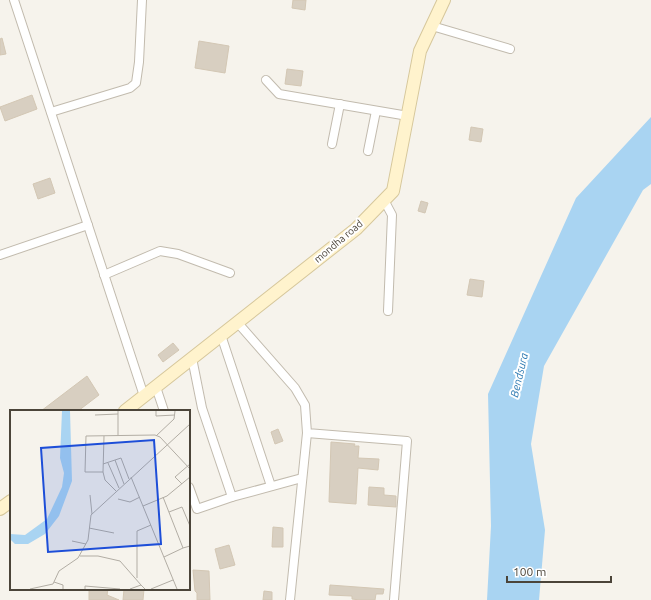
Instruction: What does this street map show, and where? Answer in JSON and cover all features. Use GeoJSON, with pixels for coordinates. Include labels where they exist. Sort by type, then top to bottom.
{"type":"FeatureCollection","features":[{"type":"Feature","properties":{"kind":"street"},"geometry":{"type":"LineString","coordinates":[[14,0],[144,396]]}},
{"type":"Feature","properties":{"kind":"street"},"geometry":{"type":"LineString","coordinates":[[51,112],[130,88],[136,84],[139,62],[142,0]]}},
{"type":"Feature","properties":{"kind":"street","name":"mondha road"},"geometry":{"type":"LineString","coordinates":[[126,410],[356,229],[393,191],[420,51],[444,0]]}},
{"type":"Feature","properties":{"kind":"street"},"geometry":{"type":"LineString","coordinates":[[432,26],[510,49]]}},
{"type":"Feature","properties":{"kind":"street"},"geometry":{"type":"LineString","coordinates":[[266,80],[279,94],[408,116]]}},
{"type":"Feature","properties":{"kind":"street"},"geometry":{"type":"LineString","coordinates":[[332,144],[340,104]]}},
{"type":"Feature","properties":{"kind":"street"},"geometry":{"type":"LineString","coordinates":[[368,151],[376,111]]}},
{"type":"Feature","properties":{"kind":"street"},"geometry":{"type":"LineString","coordinates":[[384,200],[392,215],[388,311]]}},
{"type":"Feature","properties":{"kind":"street"},"geometry":{"type":"LineString","coordinates":[[0,255],[88,225]]}},
{"type":"Feature","properties":{"kind":"street"},"geometry":{"type":"LineString","coordinates":[[104,275],[160,251],[178,254],[230,273]]}},
{"type":"Feature","properties":{"kind":"street"},"geometry":{"type":"LineString","coordinates":[[237,322],[295,388],[305,405],[307,433],[290,600]]}},
{"type":"Feature","properties":{"kind":"street"},"geometry":{"type":"LineString","coordinates":[[221,335],[270,486]]}},
{"type":"Feature","properties":{"kind":"street"},"geometry":{"type":"LineString","coordinates":[[192,358],[202,408],[232,497]]}},
{"type":"Feature","properties":{"kind":"street"},"geometry":{"type":"LineString","coordinates":[[156,387],[164,410]]}},
{"type":"Feature","properties":{"kind":"street"},"geometry":{"type":"LineString","coordinates":[[307,433],[407,441],[394,600]]}},
{"type":"Feature","properties":{"kind":"street"},"geometry":{"type":"LineString","coordinates":[[190,489],[197,509],[232,497],[302,478]]}},
{"type":"Feature","properties":{"kind":"street"},"geometry":{"type":"LineString","coordinates":[[0,509],[10,502]]}},
{"type":"Feature","properties":{"kind":"water","name":"Bendsura"},"geometry":{"type":"Polygon","coordinates":[[[651,117],[651,184],[643,190],[544,366],[531,444],[545,530],[539,600],[487,600],[491,526],[488,394],[576,198],[651,117]]]}},
{"type":"Feature","properties":{"kind":"building"},"geometry":{"type":"Polygon","coordinates":[[[293,0],[306,0],[305,10],[292,8],[293,0]]]}},
{"type":"Feature","properties":{"kind":"building"},"geometry":{"type":"Polygon","coordinates":[[[2,38],[6,54],[0,55],[0,39],[2,38]]]}},
{"type":"Feature","properties":{"kind":"building"},"geometry":{"type":"Polygon","coordinates":[[[199,41],[229,46],[225,73],[195,68],[199,41]]]}},
{"type":"Feature","properties":{"kind":"building"},"geometry":{"type":"Polygon","coordinates":[[[287,69],[303,71],[301,86],[285,84],[287,69]]]}},
{"type":"Feature","properties":{"kind":"building"},"geometry":{"type":"Polygon","coordinates":[[[32,95],[37,109],[5,121],[0,107],[32,95]]]}},
{"type":"Feature","properties":{"kind":"building"},"geometry":{"type":"Polygon","coordinates":[[[471,127],[483,129],[481,142],[469,140],[471,127]]]}},
{"type":"Feature","properties":{"kind":"building"},"geometry":{"type":"Polygon","coordinates":[[[50,178],[55,193],[38,199],[33,184],[50,178]]]}},
{"type":"Feature","properties":{"kind":"building"},"geometry":{"type":"Polygon","coordinates":[[[421,201],[428,203],[425,213],[418,211],[421,201]]]}},
{"type":"Feature","properties":{"kind":"building"},"geometry":{"type":"Polygon","coordinates":[[[470,279],[484,281],[482,297],[467,295],[470,279]]]}},
{"type":"Feature","properties":{"kind":"building"},"geometry":{"type":"Polygon","coordinates":[[[173,343],[179,350],[163,362],[158,355],[173,343]]]}},
{"type":"Feature","properties":{"kind":"building"},"geometry":{"type":"Polygon","coordinates":[[[87,376],[99,395],[79,410],[42,410],[87,376]]]}},
{"type":"Feature","properties":{"kind":"building"},"geometry":{"type":"Polygon","coordinates":[[[278,429],[283,441],[275,444],[271,432],[278,429]]]}},
{"type":"Feature","properties":{"kind":"building"},"geometry":{"type":"Polygon","coordinates":[[[331,442],[355,444],[354,446],[359,446],[358,458],[379,459],[378,470],[358,468],[356,504],[329,502],[331,442]]]}},
{"type":"Feature","properties":{"kind":"building"},"geometry":{"type":"Polygon","coordinates":[[[369,487],[384,488],[384,495],[396,496],[396,507],[368,505],[369,487]]]}},
{"type":"Feature","properties":{"kind":"building"},"geometry":{"type":"Polygon","coordinates":[[[273,527],[283,528],[283,547],[272,547],[273,527]]]}},
{"type":"Feature","properties":{"kind":"building"},"geometry":{"type":"Polygon","coordinates":[[[229,545],[235,565],[220,569],[215,549],[229,545]]]}},
{"type":"Feature","properties":{"kind":"building"},"geometry":{"type":"Polygon","coordinates":[[[193,570],[209,571],[210,600],[197,600],[193,570]]]}},
{"type":"Feature","properties":{"kind":"building"},"geometry":{"type":"Polygon","coordinates":[[[330,585],[384,589],[383,594],[376,594],[375,600],[360,600],[352,599],[352,596],[329,595],[330,585]]]}},
{"type":"Feature","properties":{"kind":"building"},"geometry":{"type":"Polygon","coordinates":[[[89,590],[108,590],[107,595],[119,600],[89,600],[89,590]]]}},
{"type":"Feature","properties":{"kind":"building"},"geometry":{"type":"Polygon","coordinates":[[[124,590],[144,590],[143,600],[123,600],[124,590]]]}},
{"type":"Feature","properties":{"kind":"building"},"geometry":{"type":"Polygon","coordinates":[[[264,591],[272,592],[272,600],[263,600],[264,591]]]}}]}
